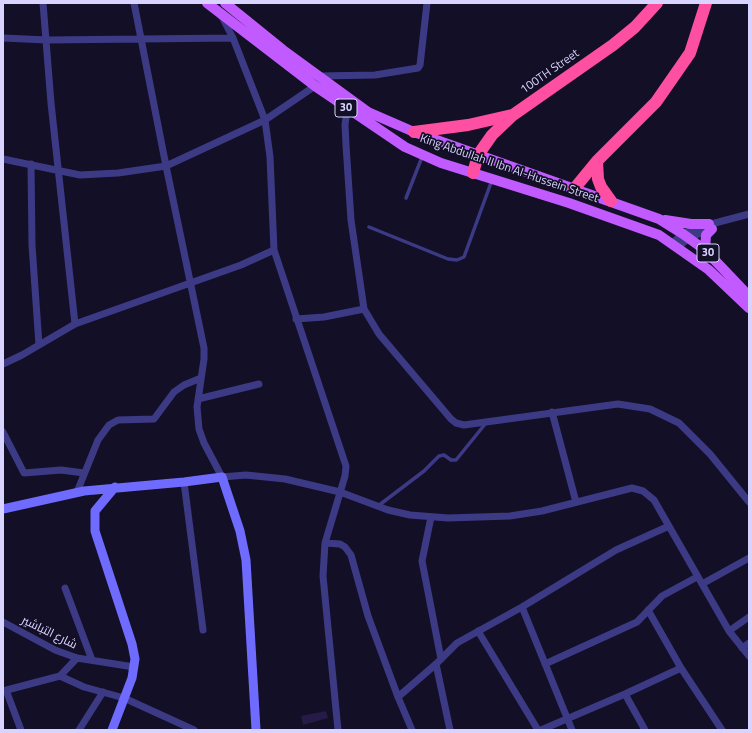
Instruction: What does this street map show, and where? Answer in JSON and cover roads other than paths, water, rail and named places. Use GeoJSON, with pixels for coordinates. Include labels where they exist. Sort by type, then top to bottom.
{"type":"FeatureCollection","features":[{"type":"Feature","properties":{"kind":"highway","name":"100TH Street"},"geometry":{"type":"LineString","coordinates":[[473,173],[478,155],[492,135],[513,115],[614,45],[657,3]]}},
{"type":"Feature","properties":{"kind":"highway"},"geometry":{"type":"LineString","coordinates":[[574,188],[597,161],[656,102],[690,53],[706,3]]}},
{"type":"Feature","properties":{"kind":"highway"},"geometry":{"type":"LineString","coordinates":[[414,132],[468,126],[513,115]]}},
{"type":"Feature","properties":{"kind":"highway"},"geometry":{"type":"LineString","coordinates":[[597,161],[598,179],[610,201]]}},
{"type":"Feature","properties":{"kind":"main road","name":"King Abdullah II Ibn Al-Hussein Street"},"geometry":{"type":"LineString","coordinates":[[207,3],[317,81],[368,112],[414,132],[659,219],[705,250],[749,296]]}},
{"type":"Feature","properties":{"kind":"main road","name":"King Abdullah II Ibn Al-Hussein Street"},"geometry":{"type":"LineString","coordinates":[[225,3],[317,81],[347,109],[386,135],[422,156],[569,203],[659,235],[709,270],[749,308]]}},
{"type":"Feature","properties":{"kind":"main road"},"geometry":{"type":"LineString","coordinates":[[569,203],[574,188]]}},
{"type":"Feature","properties":{"kind":"main road"},"geometry":{"type":"LineString","coordinates":[[659,219],[710,226],[706,236],[705,250]]}},
{"type":"Feature","properties":{"kind":"street"},"geometry":{"type":"LineString","coordinates":[[43,3],[51,103],[60,172],[75,324]]}},
{"type":"Feature","properties":{"kind":"street"},"geometry":{"type":"LineString","coordinates":[[134,3],[204,348],[204,359],[197,407],[202,436],[222,477],[244,547],[256,730]]}},
{"type":"Feature","properties":{"kind":"street"},"geometry":{"type":"LineString","coordinates":[[3,159],[80,175],[97,175],[166,166],[266,120],[317,81],[375,75],[418,68],[420,65],[426,3]]}},
{"type":"Feature","properties":{"kind":"street"},"geometry":{"type":"LineString","coordinates":[[221,13],[233,38],[266,120],[270,157],[274,250],[296,320],[344,459],[345,476],[326,543],[324,589],[335,686],[338,730]]}},
{"type":"Feature","properties":{"kind":"street"},"geometry":{"type":"LineString","coordinates":[[3,38],[47,40],[233,38]]}},
{"type":"Feature","properties":{"kind":"street"},"geometry":{"type":"LineString","coordinates":[[347,109],[345,124],[351,220],[364,310],[379,334],[456,423],[464,424],[618,404],[634,405],[665,415],[679,423],[724,470],[749,502]]}},
{"type":"Feature","properties":{"kind":"street"},"geometry":{"type":"LineString","coordinates":[[31,164],[32,245],[39,345]]}},
{"type":"Feature","properties":{"kind":"street"},"geometry":{"type":"LineString","coordinates":[[675,245],[686,236],[721,222],[749,214]]}},
{"type":"Feature","properties":{"kind":"street"},"geometry":{"type":"LineString","coordinates":[[3,364],[75,324],[241,265],[274,250]]}},
{"type":"Feature","properties":{"kind":"street"},"geometry":{"type":"LineString","coordinates":[[296,320],[364,310]]}},
{"type":"Feature","properties":{"kind":"street"},"geometry":{"type":"LineString","coordinates":[[77,492],[98,440],[109,425],[118,420],[154,419],[174,392],[184,385],[201,378]]}},
{"type":"Feature","properties":{"kind":"street"},"geometry":{"type":"LineString","coordinates":[[198,400],[259,384]]}},
{"type":"Feature","properties":{"kind":"street"},"geometry":{"type":"LineString","coordinates":[[552,412],[576,502]]}},
{"type":"Feature","properties":{"kind":"street"},"geometry":{"type":"LineString","coordinates":[[3,432],[24,473],[61,470],[84,473]]}},
{"type":"Feature","properties":{"kind":"street"},"geometry":{"type":"LineString","coordinates":[[3,509],[77,492],[222,477],[264,476],[285,478],[340,492],[378,506],[410,515],[431,517],[474,518],[510,516],[632,488],[638,489],[654,500],[729,631],[749,656]]}},
{"type":"Feature","properties":{"kind":"street"},"geometry":{"type":"LineString","coordinates":[[184,482],[202,630]]}},
{"type":"Feature","properties":{"kind":"street"},"geometry":{"type":"LineString","coordinates":[[112,730],[134,667],[135,658],[132,644],[95,531],[95,511],[115,488]]}},
{"type":"Feature","properties":{"kind":"street"},"geometry":{"type":"LineString","coordinates":[[431,517],[422,561],[450,730]]}},
{"type":"Feature","properties":{"kind":"street"},"geometry":{"type":"LineString","coordinates":[[398,697],[439,662],[458,643],[522,607],[616,550],[669,526]]}},
{"type":"Feature","properties":{"kind":"street"},"geometry":{"type":"LineString","coordinates":[[326,543],[340,544],[345,547],[352,556],[368,616],[412,730]]}},
{"type":"Feature","properties":{"kind":"street"},"geometry":{"type":"LineString","coordinates":[[702,584],[749,558]]}},
{"type":"Feature","properties":{"kind":"street"},"geometry":{"type":"LineString","coordinates":[[545,664],[637,622],[662,596],[697,577]]}},
{"type":"Feature","properties":{"kind":"street"},"geometry":{"type":"LineString","coordinates":[[65,588],[92,660]]}},
{"type":"Feature","properties":{"kind":"street"},"geometry":{"type":"LineString","coordinates":[[522,607],[572,730]]}},
{"type":"Feature","properties":{"kind":"street"},"geometry":{"type":"LineString","coordinates":[[648,610],[681,668],[722,730]]}},
{"type":"Feature","properties":{"kind":"street"},"geometry":{"type":"LineString","coordinates":[[729,631],[749,616]]}},
{"type":"Feature","properties":{"kind":"street","name":"شارع التباشير"},"geometry":{"type":"LineString","coordinates":[[3,622],[55,650],[77,658],[134,667]]}},
{"type":"Feature","properties":{"kind":"street"},"geometry":{"type":"LineString","coordinates":[[478,631],[538,730]]}},
{"type":"Feature","properties":{"kind":"street"},"geometry":{"type":"LineString","coordinates":[[742,648],[749,643]]}},
{"type":"Feature","properties":{"kind":"street"},"geometry":{"type":"LineString","coordinates":[[21,730],[5,691],[60,676],[77,658]]}},
{"type":"Feature","properties":{"kind":"street"},"geometry":{"type":"LineString","coordinates":[[541,730],[681,668]]}},
{"type":"Feature","properties":{"kind":"street"},"geometry":{"type":"LineString","coordinates":[[60,676],[84,687],[124,698],[194,730]]}},
{"type":"Feature","properties":{"kind":"street"},"geometry":{"type":"LineString","coordinates":[[79,730],[103,692]]}},
{"type":"Feature","properties":{"kind":"street"},"geometry":{"type":"LineString","coordinates":[[625,694],[644,730]]}},
{"type":"Feature","properties":{"kind":"lane"},"geometry":{"type":"LineString","coordinates":[[406,198],[422,156]]}},
{"type":"Feature","properties":{"kind":"lane"},"geometry":{"type":"LineString","coordinates":[[369,227],[448,259],[457,260],[464,257],[493,179]]}},
{"type":"Feature","properties":{"kind":"lane"},"geometry":{"type":"LineString","coordinates":[[378,506],[428,468],[439,456],[444,455],[451,460],[456,460],[488,421]]}}]}
